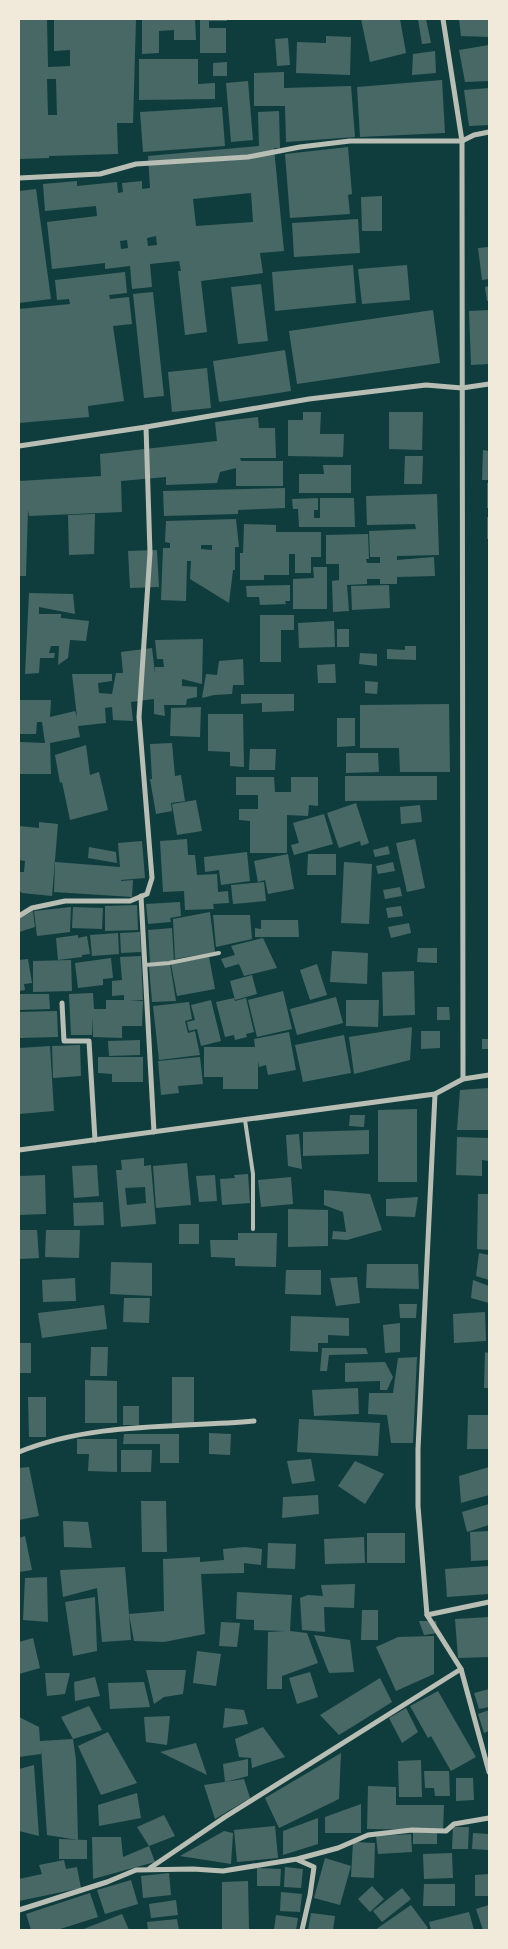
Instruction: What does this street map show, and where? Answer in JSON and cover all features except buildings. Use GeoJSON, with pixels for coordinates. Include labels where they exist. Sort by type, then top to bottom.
{"type":"FeatureCollection","features":[{"type":"Feature","properties":{"kind":"street"},"geometry":{"type":"LineString","coordinates":[[443,19],[462,141],[463,1079]]}},
{"type":"Feature","properties":{"kind":"street"},"geometry":{"type":"LineString","coordinates":[[19,178],[100,174],[136,164],[248,157],[300,147],[350,141],[462,141],[474,135],[489,132]]}},
{"type":"Feature","properties":{"kind":"street"},"geometry":{"type":"LineString","coordinates":[[19,446],[310,399],[426,385],[462,388],[489,384]]}},
{"type":"Feature","properties":{"kind":"street"},"geometry":{"type":"LineString","coordinates":[[19,916],[32,908],[65,901],[130,901],[147,894],[152,878],[140,717],[150,553],[146,427]]}},
{"type":"Feature","properties":{"kind":"street"},"geometry":{"type":"LineString","coordinates":[[141,896],[154,1132]]}},
{"type":"Feature","properties":{"kind":"street"},"geometry":{"type":"LineString","coordinates":[[62,1003],[64,1041],[89,1041],[95,1140]]}},
{"type":"Feature","properties":{"kind":"street"},"geometry":{"type":"LineString","coordinates":[[19,1150],[435,1094],[463,1079],[489,1075]]}},
{"type":"Feature","properties":{"kind":"street"},"geometry":{"type":"LineString","coordinates":[[435,1094],[418,1449],[418,1506],[427,1615],[461,1669],[489,1772]]}},
{"type":"Feature","properties":{"kind":"street"},"geometry":{"type":"LineString","coordinates":[[19,1452],[54,1440],[90,1433],[254,1421]]}},
{"type":"Feature","properties":{"kind":"street"},"geometry":{"type":"LineString","coordinates":[[427,1615],[489,1602]]}},
{"type":"Feature","properties":{"kind":"street"},"geometry":{"type":"LineString","coordinates":[[150,1868],[225,1817],[461,1669]]}},
{"type":"Feature","properties":{"kind":"street"},"geometry":{"type":"LineString","coordinates":[[19,1910],[107,1882],[136,1870],[150,1868],[224,1871],[297,1859],[338,1848],[368,1835],[412,1830],[446,1831],[454,1824],[489,1818]]}},
{"type":"Feature","properties":{"kind":"street"},"geometry":{"type":"LineString","coordinates":[[297,1859],[314,1867],[302,1930]]}},
{"type":"Feature","properties":{"kind":"lane"},"geometry":{"type":"LineString","coordinates":[[145,965],[169,963],[219,953]]}},
{"type":"Feature","properties":{"kind":"lane"},"geometry":{"type":"LineString","coordinates":[[245,1120],[253,1174],[253,1229]]}}]}
